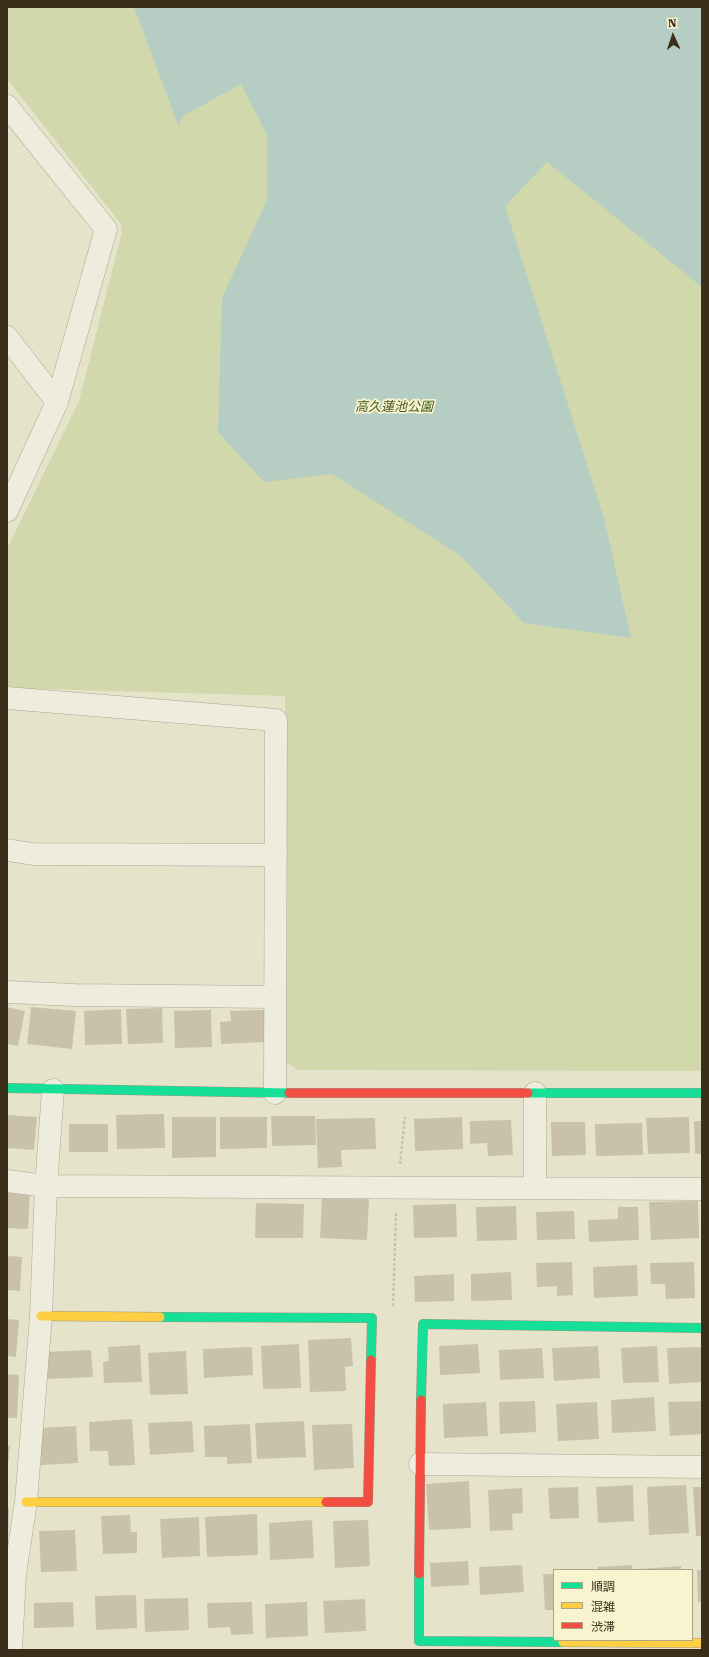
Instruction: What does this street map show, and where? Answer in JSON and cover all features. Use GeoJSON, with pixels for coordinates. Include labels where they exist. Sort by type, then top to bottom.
{"type":"FeatureCollection","features":[{"type":"Feature","properties":{"kind":"street"},"geometry":{"type":"LineString","coordinates":[[7,106],[106,229],[57,402],[7,511]]}},
{"type":"Feature","properties":{"kind":"street"},"geometry":{"type":"LineString","coordinates":[[7,337],[57,402]]}},
{"type":"Feature","properties":{"kind":"street"},"geometry":{"type":"LineString","coordinates":[[7,698],[276,720],[274,997],[275,1093]]}},
{"type":"Feature","properties":{"kind":"street"},"geometry":{"type":"LineString","coordinates":[[7,850],[33,854],[276,856]]}},
{"type":"Feature","properties":{"kind":"street"},"geometry":{"type":"LineString","coordinates":[[7,992],[274,997]]}},
{"type":"Feature","properties":{"kind":"street"},"geometry":{"type":"LineString","coordinates":[[7,1088],[275,1093],[702,1093]]}},
{"type":"Feature","properties":{"kind":"street"},"geometry":{"type":"LineString","coordinates":[[11,1650],[11,1574],[26,1502],[41,1316],[46,1186],[53,1090]]}},
{"type":"Feature","properties":{"kind":"street"},"geometry":{"type":"LineString","coordinates":[[535,1093],[535,1187]]}},
{"type":"Feature","properties":{"kind":"street"},"geometry":{"type":"LineString","coordinates":[[7,1181],[46,1186],[535,1187],[702,1189]]}},
{"type":"Feature","properties":{"kind":"street"},"geometry":{"type":"LineString","coordinates":[[26,1502],[368,1502],[372,1318],[41,1316]]}},
{"type":"Feature","properties":{"kind":"street"},"geometry":{"type":"LineString","coordinates":[[702,1328],[423,1324],[420,1464],[419,1641],[702,1643]]}},
{"type":"Feature","properties":{"kind":"street"},"geometry":{"type":"LineString","coordinates":[[420,1464],[702,1467]]}},
{"type":"Feature","properties":{"kind":"green space","name":"高久蓮池公園"},"geometry":{"type":"Polygon","coordinates":[[[7,7],[702,7],[702,1071],[297,1070],[285,1061],[285,696],[7,688],[7,549],[79,401],[122,232],[121,224],[7,79],[7,7]]]}},
{"type":"Feature","properties":{"kind":"shaded area"},"geometry":{"type":"Polygon","coordinates":[[[134,7],[702,8],[702,287],[547,162],[505,206],[604,518],[631,638],[524,623],[461,556],[332,474],[264,482],[218,432],[222,298],[267,200],[267,135],[241,84],[185,115],[178,125],[134,7]]]}},
{"type":"Feature","properties":{"kind":"building"},"geometry":{"type":"Polygon","coordinates":[[[7,1007],[25,1011],[18,1046],[7,1044],[7,1007]]]}},
{"type":"Feature","properties":{"kind":"building"},"geometry":{"type":"Polygon","coordinates":[[[31,1007],[76,1011],[72,1049],[27,1044],[31,1007]]]}},
{"type":"Feature","properties":{"kind":"building"},"geometry":{"type":"Polygon","coordinates":[[[162,1008],[163,1043],[128,1044],[126,1009],[162,1008]]]}},
{"type":"Feature","properties":{"kind":"building"},"geometry":{"type":"Polygon","coordinates":[[[121,1009],[122,1044],[85,1045],[84,1011],[121,1009]]]}},
{"type":"Feature","properties":{"kind":"building"},"geometry":{"type":"Polygon","coordinates":[[[211,1010],[212,1047],[175,1048],[174,1011],[211,1010]]]}},
{"type":"Feature","properties":{"kind":"building"},"geometry":{"type":"Polygon","coordinates":[[[264,1010],[265,1042],[221,1044],[220,1022],[231,1021],[230,1011],[264,1010]]]}},
{"type":"Feature","properties":{"kind":"building"},"geometry":{"type":"Polygon","coordinates":[[[164,1114],[165,1148],[117,1149],[116,1115],[164,1114]]]}},
{"type":"Feature","properties":{"kind":"building"},"geometry":{"type":"Polygon","coordinates":[[[7,1115],[37,1117],[34,1150],[7,1148],[7,1115]]]}},
{"type":"Feature","properties":{"kind":"building"},"geometry":{"type":"Polygon","coordinates":[[[271,1116],[315,1116],[316,1145],[272,1146],[271,1116]]]}},
{"type":"Feature","properties":{"kind":"building"},"geometry":{"type":"Polygon","coordinates":[[[172,1117],[216,1117],[216,1157],[172,1158],[172,1117]]]}},
{"type":"Feature","properties":{"kind":"building"},"geometry":{"type":"Polygon","coordinates":[[[220,1117],[267,1117],[267,1148],[220,1149],[220,1117]]]}},
{"type":"Feature","properties":{"kind":"building"},"geometry":{"type":"Polygon","coordinates":[[[462,1117],[463,1149],[415,1151],[414,1119],[462,1117]]]}},
{"type":"Feature","properties":{"kind":"building"},"geometry":{"type":"Polygon","coordinates":[[[689,1117],[690,1153],[648,1154],[646,1118],[689,1117]]]}},
{"type":"Feature","properties":{"kind":"building"},"geometry":{"type":"Polygon","coordinates":[[[375,1118],[376,1149],[341,1150],[342,1167],[318,1168],[316,1119],[375,1118]]]}},
{"type":"Feature","properties":{"kind":"building"},"geometry":{"type":"Polygon","coordinates":[[[511,1120],[513,1155],[488,1156],[487,1143],[470,1144],[470,1121],[511,1120]]]}},
{"type":"Feature","properties":{"kind":"building"},"geometry":{"type":"Polygon","coordinates":[[[694,1121],[702,1121],[702,1154],[695,1154],[694,1121]]]}},
{"type":"Feature","properties":{"kind":"building"},"geometry":{"type":"Polygon","coordinates":[[[551,1122],[585,1122],[586,1155],[552,1156],[551,1122]]]}},
{"type":"Feature","properties":{"kind":"building"},"geometry":{"type":"Polygon","coordinates":[[[642,1123],[643,1155],[596,1156],[595,1124],[642,1123]]]}},
{"type":"Feature","properties":{"kind":"building"},"geometry":{"type":"Polygon","coordinates":[[[69,1124],[108,1124],[108,1152],[69,1152],[69,1124]]]}},
{"type":"Feature","properties":{"kind":"building"},"geometry":{"type":"Polygon","coordinates":[[[7,1190],[30,1191],[28,1229],[7,1228],[7,1190]]]}},
{"type":"Feature","properties":{"kind":"building"},"geometry":{"type":"Polygon","coordinates":[[[322,1197],[369,1199],[367,1240],[320,1238],[322,1197]]]}},
{"type":"Feature","properties":{"kind":"building"},"geometry":{"type":"Polygon","coordinates":[[[698,1201],[699,1238],[651,1240],[649,1202],[698,1201]]]}},
{"type":"Feature","properties":{"kind":"building"},"geometry":{"type":"Polygon","coordinates":[[[256,1203],[304,1204],[303,1238],[255,1238],[256,1203]]]}},
{"type":"Feature","properties":{"kind":"building"},"geometry":{"type":"Polygon","coordinates":[[[456,1204],[457,1237],[414,1238],[413,1205],[456,1204]]]}},
{"type":"Feature","properties":{"kind":"building"},"geometry":{"type":"Polygon","coordinates":[[[516,1206],[517,1240],[477,1241],[476,1207],[516,1206]]]}},
{"type":"Feature","properties":{"kind":"building"},"geometry":{"type":"Polygon","coordinates":[[[618,1207],[638,1207],[639,1240],[589,1242],[588,1220],[618,1219],[618,1207]]]}},
{"type":"Feature","properties":{"kind":"building"},"geometry":{"type":"Polygon","coordinates":[[[574,1211],[575,1239],[537,1240],[536,1212],[574,1211]]]}},
{"type":"Feature","properties":{"kind":"building"},"geometry":{"type":"Polygon","coordinates":[[[7,1256],[22,1257],[20,1291],[7,1290],[7,1256]]]}},
{"type":"Feature","properties":{"kind":"building"},"geometry":{"type":"Polygon","coordinates":[[[572,1262],[573,1295],[557,1296],[557,1286],[537,1287],[536,1263],[572,1262]]]}},
{"type":"Feature","properties":{"kind":"building"},"geometry":{"type":"Polygon","coordinates":[[[694,1262],[695,1298],[666,1299],[665,1284],[651,1284],[650,1263],[694,1262]]]}},
{"type":"Feature","properties":{"kind":"building"},"geometry":{"type":"Polygon","coordinates":[[[637,1265],[638,1296],[594,1298],[593,1267],[637,1265]]]}},
{"type":"Feature","properties":{"kind":"building"},"geometry":{"type":"Polygon","coordinates":[[[511,1272],[512,1300],[471,1301],[471,1274],[511,1272]]]}},
{"type":"Feature","properties":{"kind":"building"},"geometry":{"type":"Polygon","coordinates":[[[454,1274],[454,1301],[415,1302],[414,1276],[454,1274]]]}},
{"type":"Feature","properties":{"kind":"building"},"geometry":{"type":"Polygon","coordinates":[[[7,1319],[19,1320],[16,1357],[7,1356],[7,1319]]]}},
{"type":"Feature","properties":{"kind":"building"},"geometry":{"type":"Polygon","coordinates":[[[351,1338],[353,1366],[345,1367],[346,1391],[310,1392],[308,1340],[351,1338]]]}},
{"type":"Feature","properties":{"kind":"building"},"geometry":{"type":"Polygon","coordinates":[[[299,1344],[301,1388],[263,1389],[261,1346],[299,1344]]]}},
{"type":"Feature","properties":{"kind":"building"},"geometry":{"type":"Polygon","coordinates":[[[478,1344],[480,1373],[440,1375],[439,1346],[478,1344]]]}},
{"type":"Feature","properties":{"kind":"building"},"geometry":{"type":"Polygon","coordinates":[[[140,1345],[142,1382],[104,1383],[103,1362],[109,1361],[108,1347],[140,1345]]]}},
{"type":"Feature","properties":{"kind":"building"},"geometry":{"type":"Polygon","coordinates":[[[598,1346],[600,1378],[554,1381],[552,1348],[598,1346]]]}},
{"type":"Feature","properties":{"kind":"building"},"geometry":{"type":"Polygon","coordinates":[[[657,1346],[659,1382],[623,1383],[621,1348],[657,1346]]]}},
{"type":"Feature","properties":{"kind":"building"},"geometry":{"type":"Polygon","coordinates":[[[252,1347],[253,1375],[204,1378],[203,1349],[252,1347]]]}},
{"type":"Feature","properties":{"kind":"building"},"geometry":{"type":"Polygon","coordinates":[[[702,1347],[702,1382],[669,1384],[667,1348],[702,1347]]]}},
{"type":"Feature","properties":{"kind":"building"},"geometry":{"type":"Polygon","coordinates":[[[542,1348],[544,1378],[500,1380],[499,1350],[542,1348]]]}},
{"type":"Feature","properties":{"kind":"building"},"geometry":{"type":"Polygon","coordinates":[[[91,1350],[93,1377],[46,1379],[44,1352],[91,1350]]]}},
{"type":"Feature","properties":{"kind":"building"},"geometry":{"type":"Polygon","coordinates":[[[186,1351],[188,1394],[150,1395],[148,1353],[186,1351]]]}},
{"type":"Feature","properties":{"kind":"building"},"geometry":{"type":"Polygon","coordinates":[[[7,1374],[19,1375],[17,1418],[7,1418],[7,1374]]]}},
{"type":"Feature","properties":{"kind":"building"},"geometry":{"type":"Polygon","coordinates":[[[654,1397],[656,1431],[612,1433],[611,1400],[654,1397]]]}},
{"type":"Feature","properties":{"kind":"building"},"geometry":{"type":"Polygon","coordinates":[[[535,1401],[536,1432],[500,1434],[499,1402],[535,1401]]]}},
{"type":"Feature","properties":{"kind":"building"},"geometry":{"type":"Polygon","coordinates":[[[702,1401],[702,1434],[670,1436],[668,1402],[702,1401]]]}},
{"type":"Feature","properties":{"kind":"building"},"geometry":{"type":"Polygon","coordinates":[[[486,1402],[488,1436],[444,1438],[443,1404],[486,1402]]]}},
{"type":"Feature","properties":{"kind":"building"},"geometry":{"type":"Polygon","coordinates":[[[597,1402],[599,1439],[558,1441],[556,1404],[597,1402]]]}},
{"type":"Feature","properties":{"kind":"building"},"geometry":{"type":"Polygon","coordinates":[[[132,1419],[135,1465],[109,1466],[108,1451],[90,1451],[89,1422],[132,1419]]]}},
{"type":"Feature","properties":{"kind":"building"},"geometry":{"type":"Polygon","coordinates":[[[192,1421],[194,1452],[150,1455],[148,1423],[192,1421]]]}},
{"type":"Feature","properties":{"kind":"building"},"geometry":{"type":"Polygon","coordinates":[[[304,1421],[306,1457],[257,1459],[255,1423],[304,1421]]]}},
{"type":"Feature","properties":{"kind":"building"},"geometry":{"type":"Polygon","coordinates":[[[250,1424],[252,1463],[227,1464],[227,1457],[205,1457],[204,1426],[250,1424]]]}},
{"type":"Feature","properties":{"kind":"building"},"geometry":{"type":"Polygon","coordinates":[[[352,1424],[354,1468],[314,1470],[312,1425],[352,1424]]]}},
{"type":"Feature","properties":{"kind":"building"},"geometry":{"type":"Polygon","coordinates":[[[76,1426],[78,1463],[41,1465],[39,1428],[76,1426]]]}},
{"type":"Feature","properties":{"kind":"building"},"geometry":{"type":"Polygon","coordinates":[[[7,1446],[10,1446],[8,1465],[7,1465],[7,1446]]]}},
{"type":"Feature","properties":{"kind":"building"},"geometry":{"type":"Polygon","coordinates":[[[469,1481],[471,1528],[429,1530],[426,1484],[469,1481]]]}},
{"type":"Feature","properties":{"kind":"building"},"geometry":{"type":"Polygon","coordinates":[[[633,1485],[634,1521],[598,1523],[596,1487],[633,1485]]]}},
{"type":"Feature","properties":{"kind":"building"},"geometry":{"type":"Polygon","coordinates":[[[686,1485],[689,1533],[649,1535],[647,1487],[686,1485]]]}},
{"type":"Feature","properties":{"kind":"building"},"geometry":{"type":"Polygon","coordinates":[[[578,1487],[579,1518],[550,1519],[548,1488],[578,1487]]]}},
{"type":"Feature","properties":{"kind":"building"},"geometry":{"type":"Polygon","coordinates":[[[693,1487],[702,1487],[702,1536],[696,1536],[693,1487]]]}},
{"type":"Feature","properties":{"kind":"building"},"geometry":{"type":"Polygon","coordinates":[[[522,1488],[523,1513],[512,1514],[513,1530],[490,1531],[488,1490],[522,1488]]]}},
{"type":"Feature","properties":{"kind":"building"},"geometry":{"type":"Polygon","coordinates":[[[7,1508],[9,1508],[8,1543],[7,1543],[7,1508]]]}},
{"type":"Feature","properties":{"kind":"building"},"geometry":{"type":"Polygon","coordinates":[[[257,1514],[258,1555],[207,1557],[205,1517],[257,1514]]]}},
{"type":"Feature","properties":{"kind":"building"},"geometry":{"type":"Polygon","coordinates":[[[130,1515],[131,1532],[137,1532],[137,1553],[103,1554],[101,1516],[130,1515]]]}},
{"type":"Feature","properties":{"kind":"building"},"geometry":{"type":"Polygon","coordinates":[[[199,1517],[200,1556],[162,1558],[160,1519],[199,1517]]]}},
{"type":"Feature","properties":{"kind":"building"},"geometry":{"type":"Polygon","coordinates":[[[312,1520],[314,1558],[270,1560],[269,1523],[312,1520]]]}},
{"type":"Feature","properties":{"kind":"building"},"geometry":{"type":"Polygon","coordinates":[[[368,1520],[370,1566],[335,1568],[333,1521],[368,1520]]]}},
{"type":"Feature","properties":{"kind":"building"},"geometry":{"type":"Polygon","coordinates":[[[75,1530],[77,1571],[41,1572],[39,1531],[75,1530]]]}},
{"type":"Feature","properties":{"kind":"building"},"geometry":{"type":"Polygon","coordinates":[[[468,1561],[469,1585],[431,1587],[430,1563],[468,1561]]]}},
{"type":"Feature","properties":{"kind":"building"},"geometry":{"type":"Polygon","coordinates":[[[522,1565],[524,1592],[480,1595],[479,1567],[522,1565]]]}},
{"type":"Feature","properties":{"kind":"building"},"geometry":{"type":"Polygon","coordinates":[[[632,1565],[632,1569],[598,1569],[598,1567],[632,1565]]]}},
{"type":"Feature","properties":{"kind":"building"},"geometry":{"type":"Polygon","coordinates":[[[681,1566],[681,1569],[640,1569],[681,1566]]]}},
{"type":"Feature","properties":{"kind":"building"},"geometry":{"type":"Polygon","coordinates":[[[697,1570],[702,1570],[702,1602],[698,1602],[697,1570]]]}},
{"type":"Feature","properties":{"kind":"building"},"geometry":{"type":"Polygon","coordinates":[[[543,1574],[553,1574],[553,1610],[545,1610],[543,1574]]]}},
{"type":"Feature","properties":{"kind":"building"},"geometry":{"type":"Polygon","coordinates":[[[136,1595],[137,1628],[96,1630],[95,1596],[136,1595]]]}},
{"type":"Feature","properties":{"kind":"building"},"geometry":{"type":"Polygon","coordinates":[[[188,1598],[189,1630],[145,1632],[144,1599],[188,1598]]]}},
{"type":"Feature","properties":{"kind":"building"},"geometry":{"type":"Polygon","coordinates":[[[365,1599],[366,1631],[325,1633],[323,1601],[365,1599]]]}},
{"type":"Feature","properties":{"kind":"building"},"geometry":{"type":"Polygon","coordinates":[[[73,1602],[74,1627],[34,1628],[34,1603],[73,1602]]]}},
{"type":"Feature","properties":{"kind":"building"},"geometry":{"type":"Polygon","coordinates":[[[252,1602],[253,1634],[231,1635],[230,1627],[208,1628],[207,1603],[252,1602]]]}},
{"type":"Feature","properties":{"kind":"building"},"geometry":{"type":"Polygon","coordinates":[[[307,1602],[308,1636],[266,1638],[265,1604],[307,1602]]]}},
{"type":"Feature","properties":{"kind":"traffic: fast"},"geometry":{"type":"LineString","coordinates":[[7,1088],[289,1093]]}},
{"type":"Feature","properties":{"kind":"traffic: fast"},"geometry":{"type":"LineString","coordinates":[[528,1093],[702,1093]]}},
{"type":"Feature","properties":{"kind":"traffic: fast"},"geometry":{"type":"LineString","coordinates":[[160,1317],[372,1318],[371,1360]]}},
{"type":"Feature","properties":{"kind":"traffic: fast"},"geometry":{"type":"LineString","coordinates":[[421,1400],[423,1324],[702,1328]]}},
{"type":"Feature","properties":{"kind":"traffic: fast"},"geometry":{"type":"LineString","coordinates":[[419,1574],[419,1641],[563,1642]]}},
{"type":"Feature","properties":{"kind":"traffic: slow"},"geometry":{"type":"LineString","coordinates":[[41,1316],[160,1317]]}},
{"type":"Feature","properties":{"kind":"traffic: slow"},"geometry":{"type":"LineString","coordinates":[[26,1502],[326,1502]]}},
{"type":"Feature","properties":{"kind":"traffic: slow"},"geometry":{"type":"LineString","coordinates":[[563,1642],[702,1643]]}},
{"type":"Feature","properties":{"kind":"traffic: jam"},"geometry":{"type":"LineString","coordinates":[[289,1093],[528,1093]]}},
{"type":"Feature","properties":{"kind":"traffic: jam"},"geometry":{"type":"LineString","coordinates":[[326,1502],[368,1502],[371,1360]]}},
{"type":"Feature","properties":{"kind":"traffic: jam"},"geometry":{"type":"LineString","coordinates":[[419,1574],[421,1400]]}}]}
